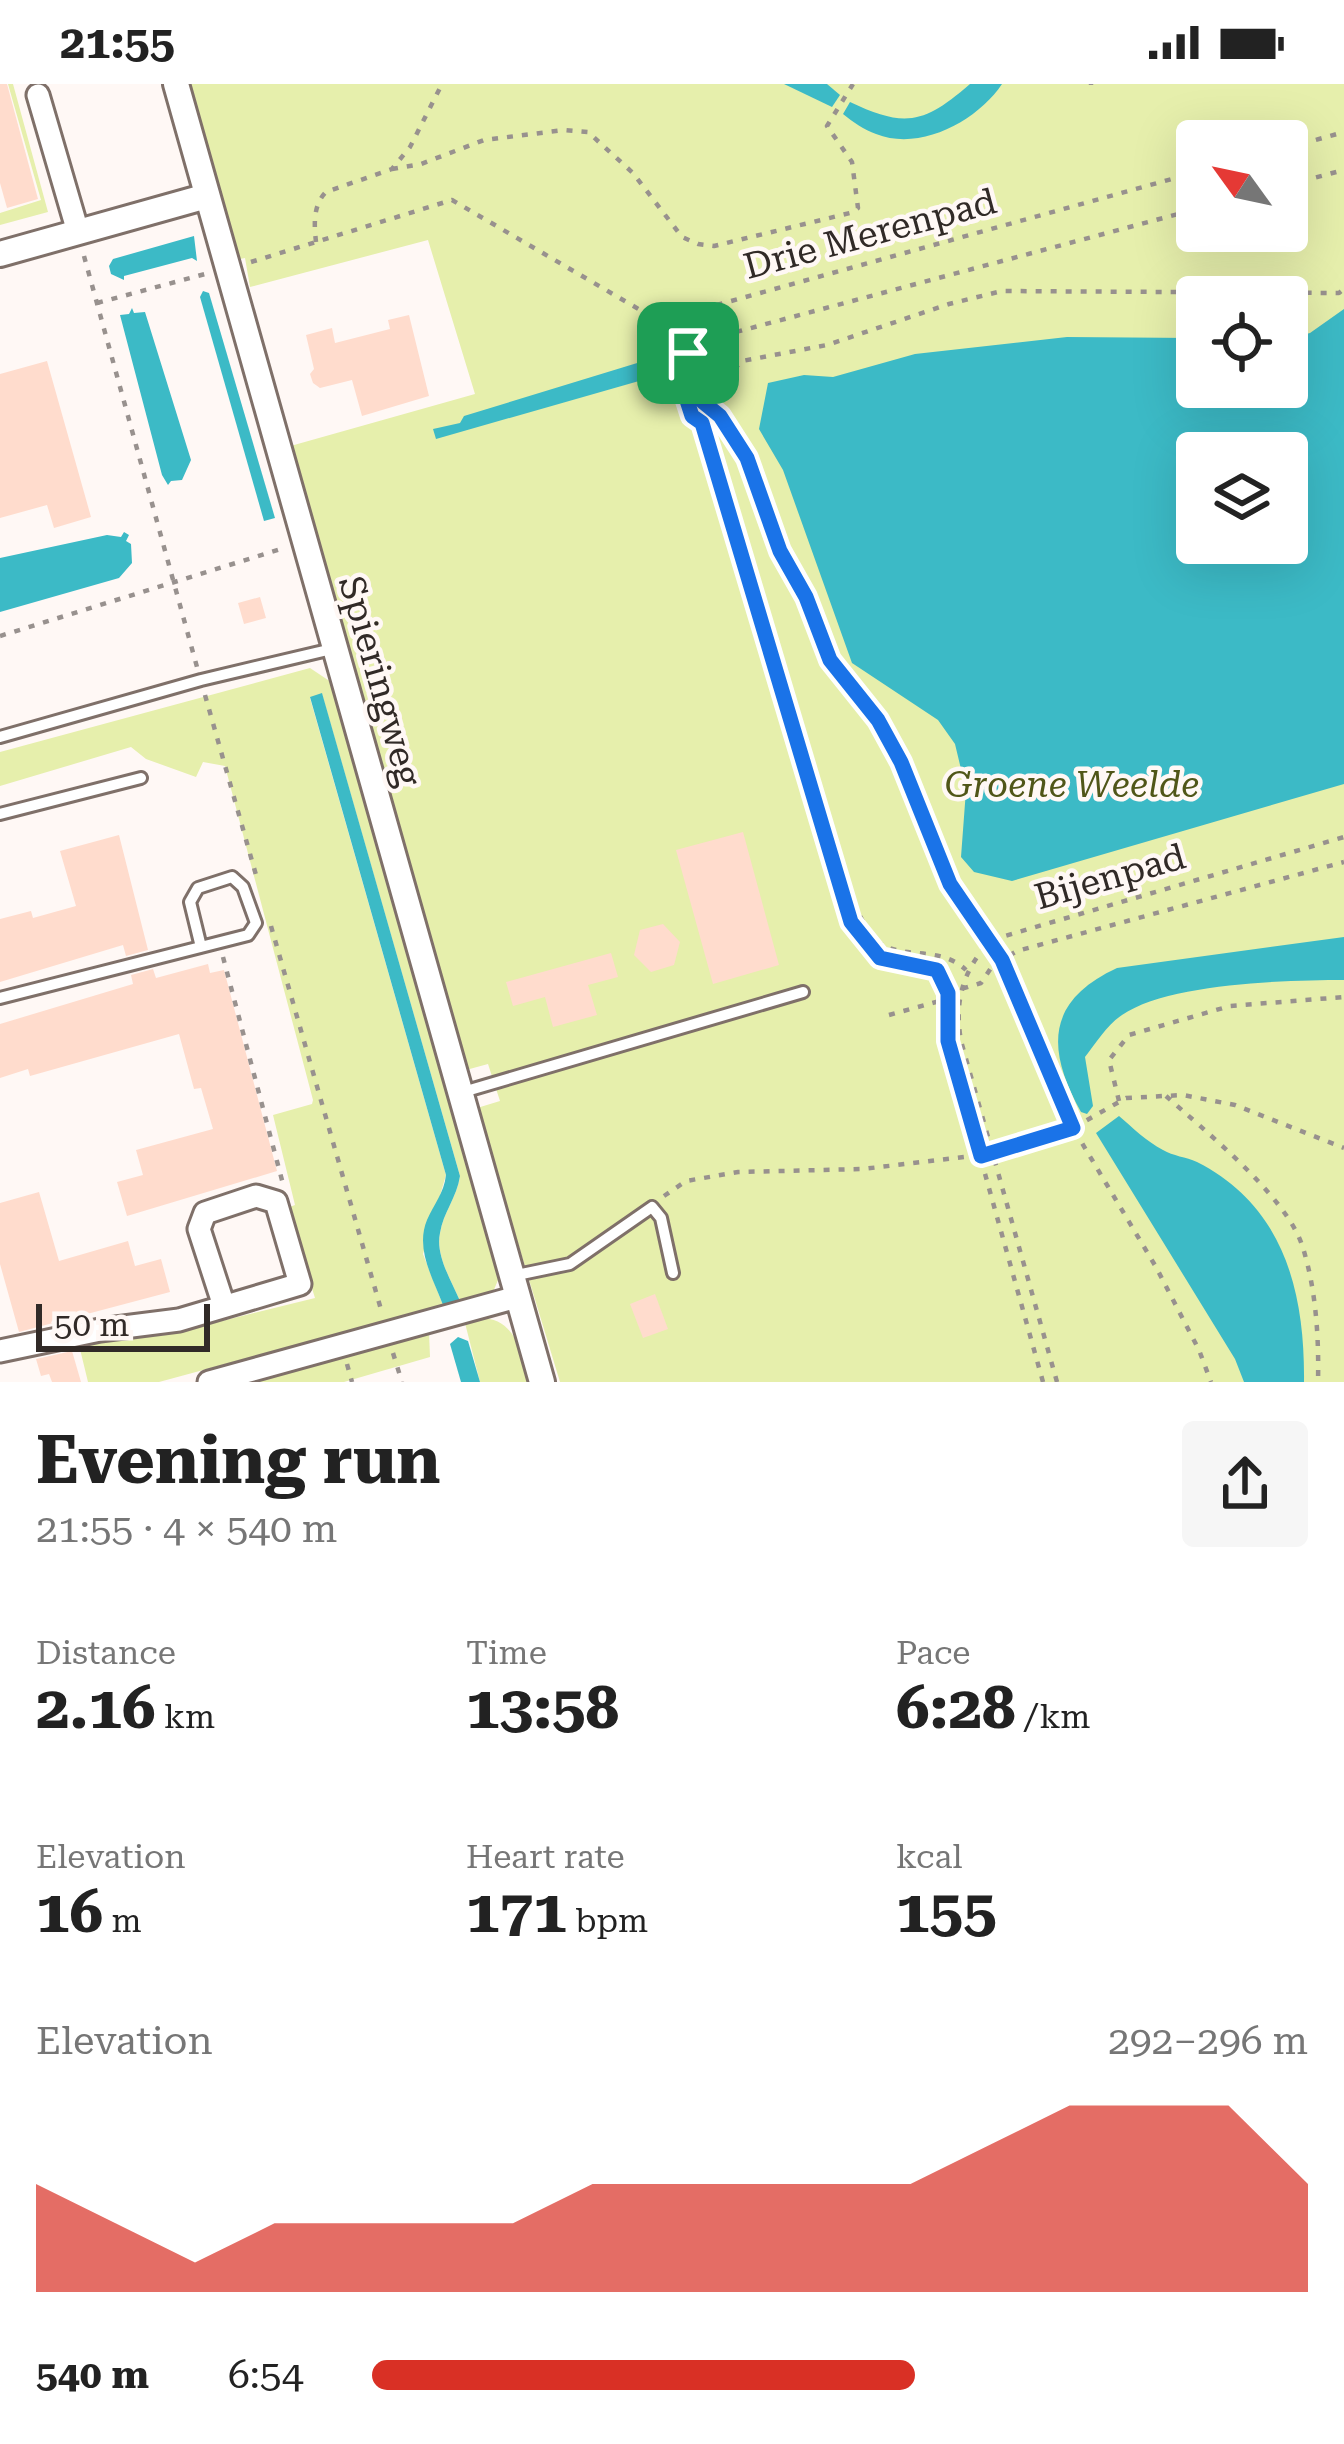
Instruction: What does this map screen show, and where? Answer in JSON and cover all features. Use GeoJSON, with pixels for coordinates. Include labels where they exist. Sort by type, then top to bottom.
{"type":"FeatureCollection","features":[{"type":"Feature","properties":{"kind":"street","name":"Spieringweg"},"geometry":{"type":"LineString","coordinates":[[176,84],[542,1382]]}},
{"type":"Feature","properties":{"kind":"street"},"geometry":{"type":"LineString","coordinates":[[38,95],[78,232]]}},
{"type":"Feature","properties":{"kind":"street"},"geometry":{"type":"LineString","coordinates":[[0,254],[207,196]]}},
{"type":"Feature","properties":{"kind":"street"},"geometry":{"type":"LineString","coordinates":[[0,1351],[100,1330],[179,1320],[300,1284],[276,1202],[256,1196],[206,1213],[199,1229],[224,1306]]}},
{"type":"Feature","properties":{"kind":"street"},"geometry":{"type":"LineString","coordinates":[[208,1382],[388,1334],[514,1286]]}},
{"type":"Feature","properties":{"kind":"lane"},"geometry":{"type":"LineString","coordinates":[[0,737],[332,649]]}},
{"type":"Feature","properties":{"kind":"lane"},"geometry":{"type":"LineString","coordinates":[[0,814],[141,778]]}},
{"type":"Feature","properties":{"kind":"lane"},"geometry":{"type":"LineString","coordinates":[[0,998],[219,943],[248,935],[256,922],[243,887],[232,877],[198,888],[190,902],[201,947]]}},
{"type":"Feature","properties":{"kind":"lane"},"geometry":{"type":"LineString","coordinates":[[460,1093],[803,992]]}},
{"type":"Feature","properties":{"kind":"lane"},"geometry":{"type":"LineString","coordinates":[[514,1286],[570,1264],[652,1207],[662,1218],[674,1273]]}},
{"type":"Feature","properties":{"kind":"path"},"geometry":{"type":"LineString","coordinates":[[392,169],[410,147],[442,84]]}},
{"type":"Feature","properties":{"kind":"path"},"geometry":{"type":"LineString","coordinates":[[316,242],[316,214],[326,191],[484,140],[564,130],[588,131],[633,173],[682,237],[714,246],[858,208],[852,162],[827,126],[853,84]]}},
{"type":"Feature","properties":{"kind":"path"},"geometry":{"type":"LineString","coordinates":[[1308,142],[1344,132]]}},
{"type":"Feature","properties":{"kind":"path"},"geometry":{"type":"LineString","coordinates":[[1308,179],[1344,170]]}},
{"type":"Feature","properties":{"kind":"path","name":"Drie Merenpad"},"geometry":{"type":"LineString","coordinates":[[98,303],[452,200],[659,321],[1176,178]]}},
{"type":"Feature","properties":{"kind":"path"},"geometry":{"type":"LineString","coordinates":[[1042,1382],[948,1041],[948,996],[937,970],[880,958],[851,922],[702,423],[692,416],[679,376],[688,353],[706,340],[1176,215]]}},
{"type":"Feature","properties":{"kind":"path"},"geometry":{"type":"LineString","coordinates":[[78,232],[259,883]]}},
{"type":"Feature","properties":{"kind":"path"},"geometry":{"type":"LineString","coordinates":[[703,402],[742,361],[827,345],[1002,291],[1339,293],[1344,289]]}},
{"type":"Feature","properties":{"kind":"path"},"geometry":{"type":"LineString","coordinates":[[682,313],[688,353],[777,659],[857,910],[876,940],[901,951],[942,954],[968,971]]}},
{"type":"Feature","properties":{"kind":"path"},"geometry":{"type":"LineString","coordinates":[[703,402],[720,416],[747,458],[780,551],[806,597],[830,660],[878,720],[901,762],[950,884],[992,940],[1073,1128],[1156,1267],[1210,1382]]}},
{"type":"Feature","properties":{"kind":"path"},"geometry":{"type":"LineString","coordinates":[[0,636],[303,542]]}},
{"type":"Feature","properties":{"kind":"path","name":"Bijenpad"},"geometry":{"type":"LineString","coordinates":[[992,940],[1344,837]]}},
{"type":"Feature","properties":{"kind":"path"},"geometry":{"type":"LineString","coordinates":[[889,1015],[981,983],[993,965],[1016,951],[1344,862]]}},
{"type":"Feature","properties":{"kind":"path"},"geometry":{"type":"LineString","coordinates":[[272,928],[402,1382]]}},
{"type":"Feature","properties":{"kind":"path"},"geometry":{"type":"LineString","coordinates":[[992,940],[968,971],[956,1012],[1057,1382]]}},
{"type":"Feature","properties":{"kind":"path"},"geometry":{"type":"LineString","coordinates":[[219,943],[286,1195],[276,1202]]}},
{"type":"Feature","properties":{"kind":"path"},"geometry":{"type":"LineString","coordinates":[[1119,1101],[1109,1060],[1129,1035],[1231,1006],[1344,997]]}},
{"type":"Feature","properties":{"kind":"path"},"geometry":{"type":"LineString","coordinates":[[652,1207],[686,1181],[738,1172],[863,1169],[981,1156],[1073,1128],[1119,1101],[1166,1096],[1234,1105],[1344,1148]]}},
{"type":"Feature","properties":{"kind":"path"},"geometry":{"type":"LineString","coordinates":[[1166,1096],[1256,1177],[1301,1241],[1318,1331],[1318,1382]]}},
{"type":"Feature","properties":{"kind":"green space"},"geometry":{"type":"Polygon","coordinates":[[[8,84],[13,84],[48,212],[0,225],[0,213],[41,200],[8,84]]]}},
{"type":"Feature","properties":{"kind":"green space","name":"Groene Weelde"},"geometry":{"type":"Polygon","coordinates":[[[187,84],[1344,84],[1344,1382],[560,1382],[477,1108],[500,1101],[488,1064],[466,1070],[287,447],[475,394],[428,240],[250,287],[245,258],[235,260],[187,84]]]}},
{"type":"Feature","properties":{"kind":"green space"},"geometry":{"type":"Polygon","coordinates":[[[310,668],[334,684],[501,1273],[493,1292],[460,1301],[442,1259],[440,1233],[460,1176],[322,694],[310,698],[446,1175],[423,1254],[443,1305],[159,1382],[88,1382],[79,1345],[165,1335],[315,1298],[287,1208],[295,1205],[273,1115],[313,1100],[225,766],[203,762],[196,777],[146,759],[131,747],[0,786],[0,752],[310,668]]]}},
{"type":"Feature","properties":{"kind":"green space"},"geometry":{"type":"Polygon","coordinates":[[[491,1319],[509,1330],[531,1382],[480,1382],[465,1323],[491,1319]]]}},
{"type":"Feature","properties":{"kind":"green space"},"geometry":{"type":"Polygon","coordinates":[[[429,1332],[430,1357],[344,1382],[243,1382],[429,1332]]]}},
{"type":"Feature","properties":{"kind":"water"},"geometry":{"type":"Polygon","coordinates":[[[784,84],[827,84],[840,95],[832,107],[784,84]]]}},
{"type":"Feature","properties":{"kind":"water"},"geometry":{"type":"Polygon","coordinates":[[[970,84],[1002,84],[979,110],[929,136],[893,138],[867,130],[843,114],[850,102],[885,116],[913,118],[940,107],[970,84]]]}},
{"type":"Feature","properties":{"kind":"water"},"geometry":{"type":"Polygon","coordinates":[[[194,236],[197,261],[192,258],[124,276],[124,280],[111,274],[113,259],[194,236]]]}},
{"type":"Feature","properties":{"kind":"water"},"geometry":{"type":"Polygon","coordinates":[[[203,291],[209,293],[275,518],[264,521],[200,297],[203,291]]]}},
{"type":"Feature","properties":{"kind":"water"},"geometry":{"type":"Polygon","coordinates":[[[132,308],[134,313],[145,312],[191,460],[182,480],[168,485],[120,315],[129,314],[132,308]]]}},
{"type":"Feature","properties":{"kind":"water"},"geometry":{"type":"Polygon","coordinates":[[[1344,309],[1344,784],[1012,881],[974,872],[961,857],[966,790],[955,744],[938,720],[852,663],[783,470],[759,429],[768,383],[804,375],[833,377],[915,354],[1067,337],[1176,338],[1176,408],[1308,408],[1308,334],[1344,309]]]}},
{"type":"Feature","properties":{"kind":"water"},"geometry":{"type":"Polygon","coordinates":[[[647,360],[653,377],[436,439],[433,429],[460,423],[464,416],[647,360]]]}},
{"type":"Feature","properties":{"kind":"water"},"geometry":{"type":"Polygon","coordinates":[[[124,532],[129,535],[126,541],[131,544],[132,563],[119,578],[0,612],[0,558],[107,535],[121,537],[124,532]]]}},
{"type":"Feature","properties":{"kind":"water"},"geometry":{"type":"Polygon","coordinates":[[[322,693],[460,1176],[439,1241],[460,1301],[443,1305],[423,1242],[446,1175],[310,697],[322,693]]]}},
{"type":"Feature","properties":{"kind":"water"},"geometry":{"type":"Polygon","coordinates":[[[1344,937],[1344,980],[1198,990],[1142,1004],[1122,1015],[1085,1057],[1093,1106],[1087,1114],[1081,1112],[1062,1068],[1059,1029],[1065,1011],[1094,981],[1117,968],[1344,937]]]}},
{"type":"Feature","properties":{"kind":"water"},"geometry":{"type":"Polygon","coordinates":[[[1119,1116],[1157,1146],[1227,1180],[1269,1227],[1294,1284],[1304,1382],[1244,1382],[1235,1359],[1096,1133],[1119,1116]]]}},
{"type":"Feature","properties":{"kind":"water"},"geometry":{"type":"Polygon","coordinates":[[[458,1337],[468,1341],[480,1382],[461,1382],[450,1344],[458,1337]]]}},
{"type":"Feature","properties":{"kind":"building"},"geometry":{"type":"Polygon","coordinates":[[[0,84],[7,84],[38,199],[7,208],[0,183],[0,84]]]}},
{"type":"Feature","properties":{"kind":"building"},"geometry":{"type":"Polygon","coordinates":[[[409,315],[429,396],[362,416],[352,380],[320,388],[313,383],[306,335],[332,328],[335,343],[390,329],[388,320],[409,315]]]}},
{"type":"Feature","properties":{"kind":"building"},"geometry":{"type":"Polygon","coordinates":[[[47,361],[91,517],[54,528],[47,505],[0,518],[0,374],[47,361]]]}},
{"type":"Feature","properties":{"kind":"building"},"geometry":{"type":"Polygon","coordinates":[[[260,597],[266,618],[244,624],[238,603],[260,597]]]}},
{"type":"Feature","properties":{"kind":"building"},"geometry":{"type":"Polygon","coordinates":[[[743,832],[779,965],[713,984],[676,850],[743,832]]]}},
{"type":"Feature","properties":{"kind":"building"},"geometry":{"type":"Polygon","coordinates":[[[119,835],[148,950],[126,956],[123,945],[0,982],[0,919],[31,911],[33,918],[76,906],[60,851],[119,835]]]}},
{"type":"Feature","properties":{"kind":"building"},"geometry":{"type":"Polygon","coordinates":[[[663,924],[680,942],[674,965],[651,972],[634,955],[640,930],[663,924]]]}},
{"type":"Feature","properties":{"kind":"building"},"geometry":{"type":"Polygon","coordinates":[[[611,953],[618,977],[588,985],[597,1015],[553,1027],[545,997],[513,1006],[506,982],[611,953]]]}},
{"type":"Feature","properties":{"kind":"building"},"geometry":{"type":"Polygon","coordinates":[[[208,964],[210,973],[224,970],[277,1171],[127,1216],[117,1182],[143,1175],[136,1150],[213,1129],[201,1088],[194,1089],[179,1034],[30,1076],[28,1069],[0,1078],[0,1024],[133,984],[131,975],[153,969],[156,978],[208,964]]]}},
{"type":"Feature","properties":{"kind":"building"},"geometry":{"type":"Polygon","coordinates":[[[39,1192],[59,1261],[128,1241],[135,1266],[161,1259],[170,1292],[19,1332],[0,1264],[0,1203],[39,1192]]]}},
{"type":"Feature","properties":{"kind":"building"},"geometry":{"type":"Polygon","coordinates":[[[655,1294],[668,1329],[643,1338],[630,1304],[655,1294]]]}},
{"type":"Feature","properties":{"kind":"building"},"geometry":{"type":"Polygon","coordinates":[[[72,1351],[81,1382],[52,1382],[49,1374],[41,1376],[36,1359],[72,1351]]]}},
{"type":"Feature","properties":{"kind":"route"},"geometry":{"type":"LineString","coordinates":[[688,353],[703,402],[720,416],[747,458],[780,551],[806,597],[830,660],[878,720],[901,762],[938,861],[1002,960],[1073,1128],[981,1156],[948,1041],[948,993],[937,970],[880,958],[851,922],[702,423],[692,416],[679,376],[688,353]]}}]}
